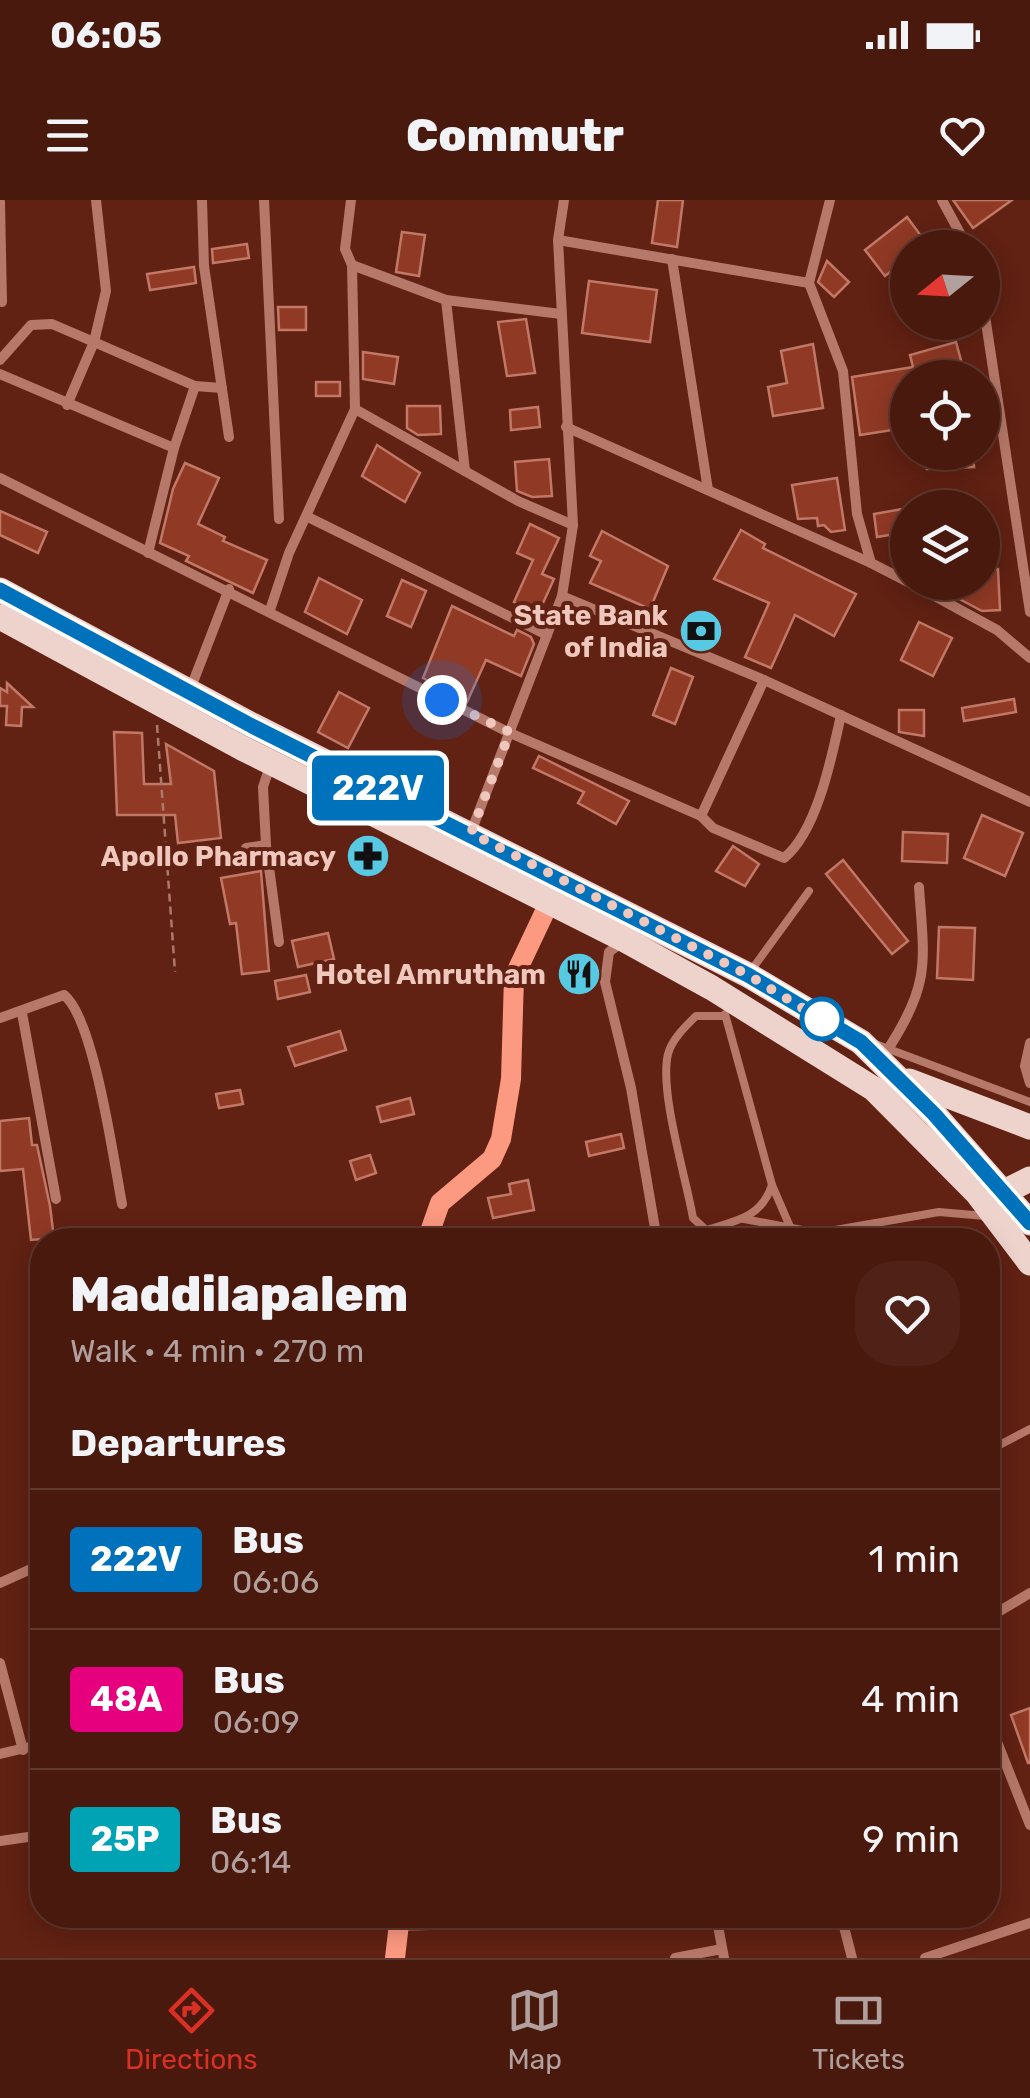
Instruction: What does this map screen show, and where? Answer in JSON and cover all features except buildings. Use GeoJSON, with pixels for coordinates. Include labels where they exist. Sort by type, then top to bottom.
{"type":"FeatureCollection","features":[{"type":"Feature","properties":{"kind":"main road"},"geometry":{"type":"LineString","coordinates":[[0,590],[189,692],[748,975],[861,1042],[896,1075],[1004,1209],[1030,1263]]}},
{"type":"Feature","properties":{"kind":"main road"},"geometry":{"type":"LineString","coordinates":[[0,617],[160,704],[712,988],[874,1089],[1004,1209]]}},
{"type":"Feature","properties":{"kind":"main road"},"geometry":{"type":"LineString","coordinates":[[896,1075],[1030,1127]]}},
{"type":"Feature","properties":{"kind":"main road"},"geometry":{"type":"LineString","coordinates":[[1004,1209],[1030,1179]]}},
{"type":"Feature","properties":{"kind":"street"},"geometry":{"type":"LineString","coordinates":[[68,405],[94,342],[106,290],[96,200]]}},
{"type":"Feature","properties":{"kind":"street"},"geometry":{"type":"LineString","coordinates":[[202,200],[204,266],[229,438]]}},
{"type":"Feature","properties":{"kind":"street"},"geometry":{"type":"LineString","coordinates":[[264,200],[279,519]]}},
{"type":"Feature","properties":{"kind":"street"},"geometry":{"type":"LineString","coordinates":[[270,610],[355,409],[352,265],[345,250],[351,200]]}},
{"type":"Feature","properties":{"kind":"street"},"geometry":{"type":"LineString","coordinates":[[471,833],[562,596],[573,526],[558,240],[563,201],[552,200]]}},
{"type":"Feature","properties":{"kind":"street"},"geometry":{"type":"LineString","coordinates":[[830,200],[809,283],[843,371],[857,514],[871,562]]}},
{"type":"Feature","properties":{"kind":"street"},"geometry":{"type":"LineString","coordinates":[[942,200],[958,230]]}},
{"type":"Feature","properties":{"kind":"street"},"geometry":{"type":"LineString","coordinates":[[0,202],[2,302]]}},
{"type":"Feature","properties":{"kind":"street"},"geometry":{"type":"LineString","coordinates":[[558,240],[809,283]]}},
{"type":"Feature","properties":{"kind":"street"},"geometry":{"type":"LineString","coordinates":[[672,258],[708,490]]}},
{"type":"Feature","properties":{"kind":"street"},"geometry":{"type":"LineString","coordinates":[[352,265],[446,300],[562,314]]}},
{"type":"Feature","properties":{"kind":"street"},"geometry":{"type":"LineString","coordinates":[[446,300],[465,470]]}},
{"type":"Feature","properties":{"kind":"street"},"geometry":{"type":"LineString","coordinates":[[0,360],[24,330],[42,323],[196,386],[222,388]]}},
{"type":"Feature","properties":{"kind":"street"},"geometry":{"type":"LineString","coordinates":[[989,340],[1030,612]]}},
{"type":"Feature","properties":{"kind":"street"},"geometry":{"type":"LineString","coordinates":[[0,374],[174,448]]}},
{"type":"Feature","properties":{"kind":"street"},"geometry":{"type":"LineString","coordinates":[[148,553],[174,448],[196,386]]}},
{"type":"Feature","properties":{"kind":"street"},"geometry":{"type":"LineString","coordinates":[[355,409],[573,526]]}},
{"type":"Feature","properties":{"kind":"street"},"geometry":{"type":"LineString","coordinates":[[566,427],[890,572]]}},
{"type":"Feature","properties":{"kind":"street"},"geometry":{"type":"LineString","coordinates":[[0,478],[229,589],[340,650],[784,858],[796,848],[829,770],[841,715]]}},
{"type":"Feature","properties":{"kind":"street"},"geometry":{"type":"LineString","coordinates":[[308,517],[547,635]]}},
{"type":"Feature","properties":{"kind":"street"},"geometry":{"type":"LineString","coordinates":[[189,692],[229,589]]}},
{"type":"Feature","properties":{"kind":"street"},"geometry":{"type":"LineString","coordinates":[[562,596],[764,680],[1030,802]]}},
{"type":"Feature","properties":{"kind":"street"},"geometry":{"type":"LineString","coordinates":[[941,600],[997,630],[1030,658]]}},
{"type":"Feature","properties":{"kind":"street"},"geometry":{"type":"LineString","coordinates":[[701,816],[764,680]]}},
{"type":"Feature","properties":{"kind":"street"},"geometry":{"type":"LineString","coordinates":[[271,760],[263,788],[279,942]]}},
{"type":"Feature","properties":{"kind":"street"},"geometry":{"type":"LineString","coordinates":[[246,848],[266,845]]}},
{"type":"Feature","properties":{"kind":"street"},"geometry":{"type":"LineString","coordinates":[[890,1046],[920,993],[924,962],[918,887]]}},
{"type":"Feature","properties":{"kind":"street"},"geometry":{"type":"LineString","coordinates":[[431,1228],[440,1203],[492,1159],[501,1139],[511,1079],[514,978],[549,903]]}},
{"type":"Feature","properties":{"kind":"street"},"geometry":{"type":"LineString","coordinates":[[624,940],[609,952],[604,982],[631,1088],[654,1228]]}},
{"type":"Feature","properties":{"kind":"street"},"geometry":{"type":"LineString","coordinates":[[0,1018],[64,995],[72,1003],[94,1068],[122,1204]]}},
{"type":"Feature","properties":{"kind":"street"},"geometry":{"type":"LineString","coordinates":[[22,1013],[56,1198]]}},
{"type":"Feature","properties":{"kind":"street"},"geometry":{"type":"LineString","coordinates":[[1030,1044],[1024,1066],[1030,1083]]}},
{"type":"Feature","properties":{"kind":"street"},"geometry":{"type":"LineString","coordinates":[[0,1583],[30,1569]]}},
{"type":"Feature","properties":{"kind":"street"},"geometry":{"type":"LineString","coordinates":[[1000,1611],[1030,1592]]}},
{"type":"Feature","properties":{"kind":"street"},"geometry":{"type":"LineString","coordinates":[[0,1663],[23,1750]]}},
{"type":"Feature","properties":{"kind":"street"},"geometry":{"type":"LineString","coordinates":[[0,1754],[30,1748]]}},
{"type":"Feature","properties":{"kind":"street"},"geometry":{"type":"LineString","coordinates":[[1000,1749],[1030,1825]]}},
{"type":"Feature","properties":{"kind":"street"},"geometry":{"type":"LineString","coordinates":[[0,1842],[30,1837]]}},
{"type":"Feature","properties":{"kind":"street"},"geometry":{"type":"LineString","coordinates":[[925,1958],[1030,1923]]}},
{"type":"Feature","properties":{"kind":"street"},"geometry":{"type":"LineString","coordinates":[[395,1958],[398,1928]]}},
{"type":"Feature","properties":{"kind":"street"},"geometry":{"type":"LineString","coordinates":[[675,1958],[723,1954],[718,1928]]}},
{"type":"Feature","properties":{"kind":"street"},"geometry":{"type":"LineString","coordinates":[[845,1928],[852,1958]]}},
{"type":"Feature","properties":{"kind":"lane"},"geometry":{"type":"LineString","coordinates":[[748,975],[809,891]]}},
{"type":"Feature","properties":{"kind":"lane"},"geometry":{"type":"LineString","coordinates":[[712,988],[726,1016],[772,1186],[791,1228]]}},
{"type":"Feature","properties":{"kind":"lane"},"geometry":{"type":"LineString","coordinates":[[701,1228],[693,1218],[671,1113],[668,1055],[696,1016],[726,1016]]}},
{"type":"Feature","properties":{"kind":"lane"},"geometry":{"type":"LineString","coordinates":[[861,1042],[890,1046],[1030,1102]]}},
{"type":"Feature","properties":{"kind":"lane"},"geometry":{"type":"LineString","coordinates":[[723,1228],[766,1205],[772,1186]]}},
{"type":"Feature","properties":{"kind":"lane"},"geometry":{"type":"LineString","coordinates":[[857,1228],[1004,1209]]}},
{"type":"Feature","properties":{"kind":"lane"},"geometry":{"type":"LineString","coordinates":[[744,1219],[786,1228]]}},
{"type":"Feature","properties":{"kind":"lane"},"geometry":{"type":"LineString","coordinates":[[1000,1445],[1030,1429]]}},
{"type":"Feature","properties":{"kind":"path"},"geometry":{"type":"LineString","coordinates":[[160,704],[155,736],[175,972]]}},
{"type":"Feature","properties":{"kind":"bus line","name":"222V"},"geometry":{"type":"LineString","coordinates":[[0,590],[252,726],[748,975],[861,1042],[934,1114],[1030,1223]]}},
{"type":"Feature","properties":{"kind":"place","name":"State Bank of India"},"geometry":{"type":"Point","coordinates":[701,631]}},
{"type":"Feature","properties":{"kind":"place","name":"Apollo Pharmacy"},"geometry":{"type":"Point","coordinates":[368,856]}},
{"type":"Feature","properties":{"kind":"place","name":"Hotel Amrutham"},"geometry":{"type":"Point","coordinates":[579,974]}},
{"type":"Feature","properties":{"kind":"route"},"geometry":{"type":"LineString","coordinates":[[442,700],[510,732],[471,833],[748,975],[832,1026],[822,1019]]}}]}
